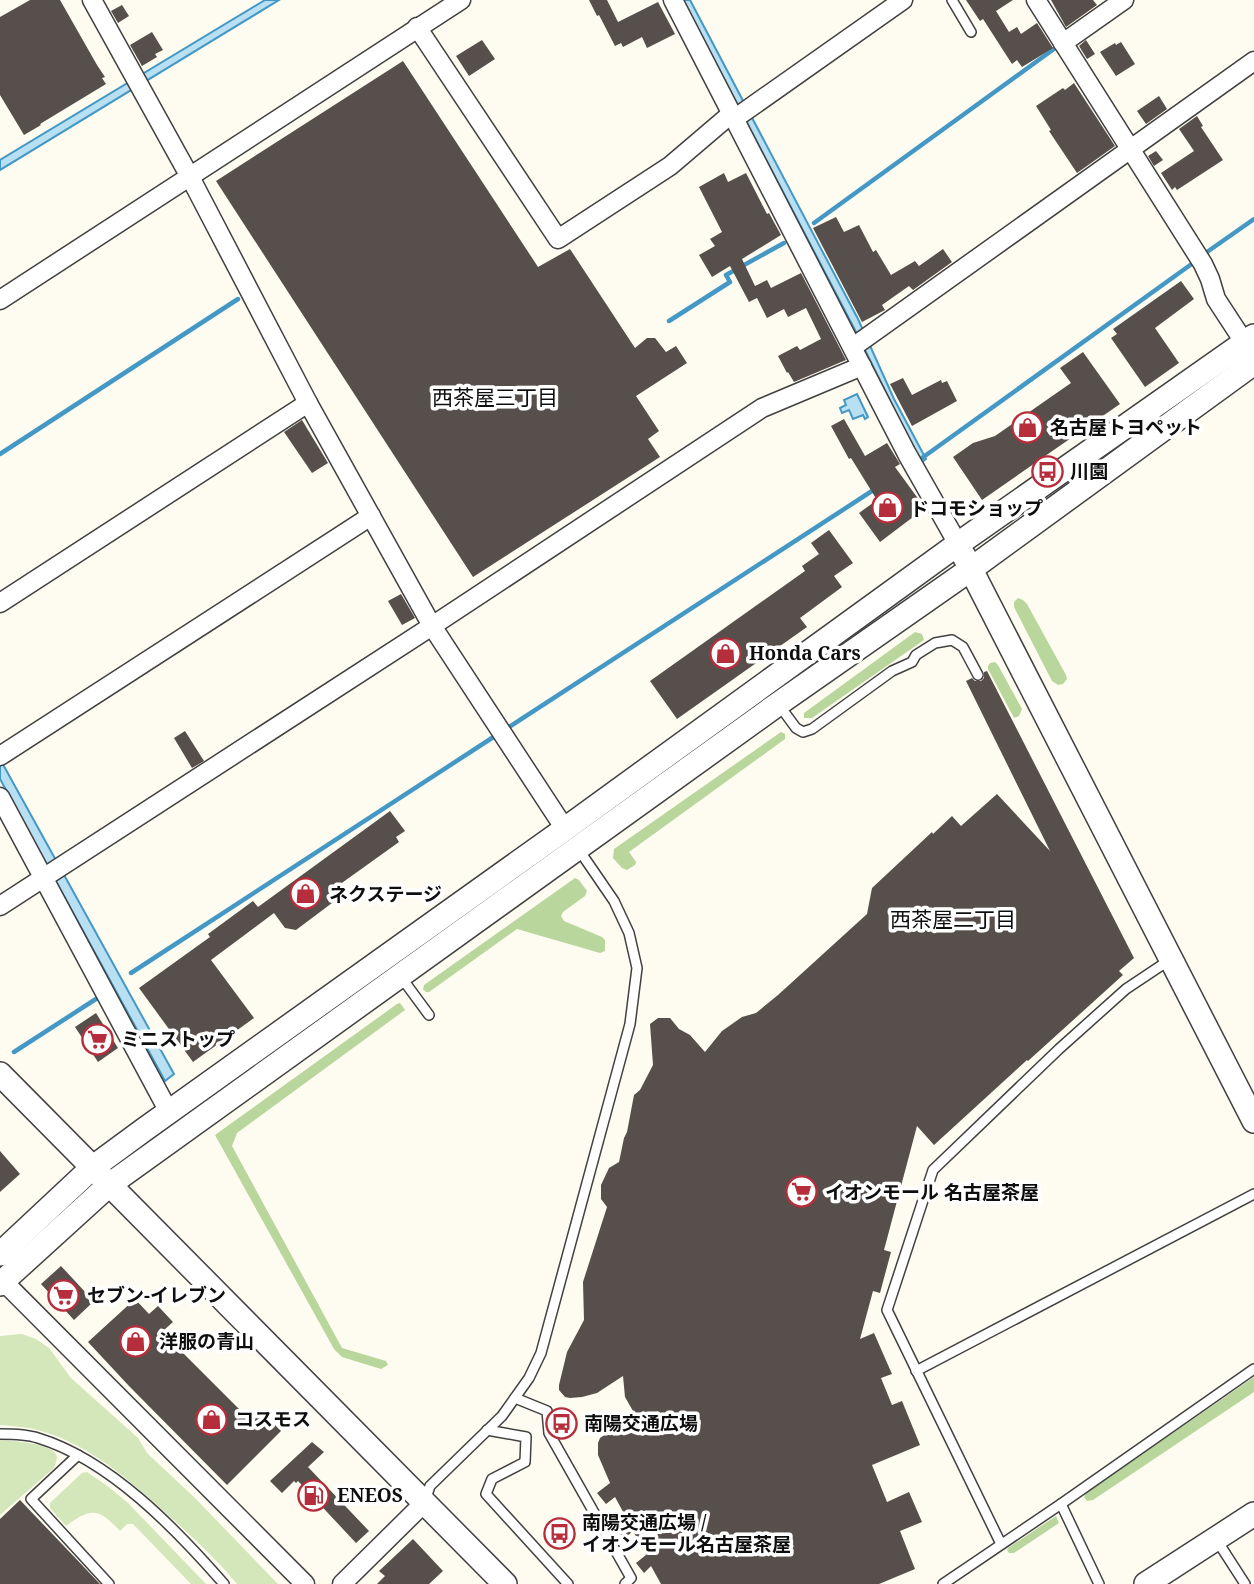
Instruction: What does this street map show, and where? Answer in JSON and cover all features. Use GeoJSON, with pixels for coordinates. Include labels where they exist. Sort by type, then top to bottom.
{"type":"FeatureCollection","features":[{"type":"Feature","properties":{"kind":"street"},"geometry":{"type":"LineString","coordinates":[[92,0],[190,177],[308,404],[432,626],[565,829]]}},
{"type":"Feature","properties":{"kind":"street"},"geometry":{"type":"LineString","coordinates":[[0,300],[461,0]]}},
{"type":"Feature","properties":{"kind":"street"},"geometry":{"type":"LineString","coordinates":[[673,0],[739,114],[860,342],[862,366],[971,569],[1254,1121]]}},
{"type":"Feature","properties":{"kind":"street"},"geometry":{"type":"LineString","coordinates":[[417,27],[558,239],[670,166],[739,114],[903,0]]}},
{"type":"Feature","properties":{"kind":"street"},"geometry":{"type":"LineString","coordinates":[[1036,0],[1203,264],[1216,299],[1252,350]]}},
{"type":"Feature","properties":{"kind":"street"},"geometry":{"type":"LineString","coordinates":[[1063,43],[1124,0]]}},
{"type":"Feature","properties":{"kind":"street"},"geometry":{"type":"LineString","coordinates":[[860,342],[1254,61]]}},
{"type":"Feature","properties":{"kind":"street"},"geometry":{"type":"LineString","coordinates":[[0,1254],[92,1168],[169,1111],[958,544],[1252,350]]}},
{"type":"Feature","properties":{"kind":"street"},"geometry":{"type":"LineString","coordinates":[[305,1584],[2,1283],[109,1185],[778,704],[971,569],[1252,350]]}},
{"type":"Feature","properties":{"kind":"street"},"geometry":{"type":"LineString","coordinates":[[0,906],[762,408],[862,366]]}},
{"type":"Feature","properties":{"kind":"street"},"geometry":{"type":"LineString","coordinates":[[0,603],[308,404]]}},
{"type":"Feature","properties":{"kind":"street"},"geometry":{"type":"LineString","coordinates":[[0,756],[371,516]]}},
{"type":"Feature","properties":{"kind":"street"},"geometry":{"type":"LineString","coordinates":[[0,797],[52,873],[169,1111]]}},
{"type":"Feature","properties":{"kind":"street"},"geometry":{"type":"LineString","coordinates":[[0,1074],[505,1584]]}},
{"type":"Feature","properties":{"kind":"street"},"geometry":{"type":"LineString","coordinates":[[342,1584],[425,1502]]}},
{"type":"Feature","properties":{"kind":"street"},"geometry":{"type":"LineString","coordinates":[[1146,1584],[1254,1514]]}},
{"type":"Feature","properties":{"kind":"lane"},"geometry":{"type":"LineString","coordinates":[[952,0],[971,32]]}},
{"type":"Feature","properties":{"kind":"lane"},"geometry":{"type":"LineString","coordinates":[[778,704],[796,728],[803,732],[812,729],[892,671],[912,662],[916,654],[935,643],[951,640],[963,647],[978,676]]}},
{"type":"Feature","properties":{"kind":"lane"},"geometry":{"type":"LineString","coordinates":[[425,1502],[430,1486],[502,1416],[529,1378],[542,1350],[630,1024],[637,968],[629,933],[614,901],[578,849]]}},
{"type":"Feature","properties":{"kind":"lane"},"geometry":{"type":"LineString","coordinates":[[1001,1545],[887,1310],[933,1170],[1126,989],[1171,959]]}},
{"type":"Feature","properties":{"kind":"lane"},"geometry":{"type":"LineString","coordinates":[[401,976],[429,1015]]}},
{"type":"Feature","properties":{"kind":"lane"},"geometry":{"type":"LineString","coordinates":[[916,1371],[1254,1194]]}},
{"type":"Feature","properties":{"kind":"lane"},"geometry":{"type":"LineString","coordinates":[[943,1584],[1254,1369]]}},
{"type":"Feature","properties":{"kind":"lane"},"geometry":{"type":"LineString","coordinates":[[514,1398],[547,1411],[549,1433],[631,1578],[625,1584]]}},
{"type":"Feature","properties":{"kind":"lane"},"geometry":{"type":"LineString","coordinates":[[487,1430],[526,1437],[525,1462],[492,1479],[486,1494],[568,1584]]}},
{"type":"Feature","properties":{"kind":"lane"},"geometry":{"type":"LineString","coordinates":[[0,1434],[37,1437],[96,1464],[169,1525],[224,1584]]}},
{"type":"Feature","properties":{"kind":"lane"},"geometry":{"type":"LineString","coordinates":[[78,1455],[31,1500],[109,1584]]}},
{"type":"Feature","properties":{"kind":"lane"},"geometry":{"type":"LineString","coordinates":[[1061,1504],[1099,1584]]}},
{"type":"Feature","properties":{"kind":"lane"},"geometry":{"type":"LineString","coordinates":[[1216,1539],[1245,1584]]}},
{"type":"Feature","properties":{"kind":"green space"},"geometry":{"type":"Polygon","coordinates":[[[1018,598],[1027,604],[1066,675],[1067,679],[1063,684],[1058,685],[1052,681],[1014,607],[1018,598]]]}},
{"type":"Feature","properties":{"kind":"green space"},"geometry":{"type":"Polygon","coordinates":[[[915,632],[922,634],[924,640],[812,718],[804,718],[804,713],[915,632]]]}},
{"type":"Feature","properties":{"kind":"green space"},"geometry":{"type":"Polygon","coordinates":[[[995,662],[1022,709],[1019,716],[1014,718],[988,669],[990,663],[995,662]]]}},
{"type":"Feature","properties":{"kind":"green space"},"geometry":{"type":"Polygon","coordinates":[[[781,732],[785,734],[785,739],[629,852],[636,862],[635,865],[627,870],[613,858],[614,849],[781,732]]]}},
{"type":"Feature","properties":{"kind":"green space"},"geometry":{"type":"Polygon","coordinates":[[[575,878],[587,891],[585,896],[561,916],[564,921],[602,937],[605,940],[605,951],[600,953],[517,929],[429,992],[423,989],[424,985],[575,878]]]}},
{"type":"Feature","properties":{"kind":"green space"},"geometry":{"type":"Polygon","coordinates":[[[400,1003],[405,1010],[237,1133],[232,1146],[342,1348],[386,1361],[388,1365],[381,1369],[342,1357],[334,1349],[215,1135],[400,1003]]]}},
{"type":"Feature","properties":{"kind":"green space"},"geometry":{"type":"Polygon","coordinates":[[[22,1334],[49,1348],[71,1378],[138,1438],[147,1453],[195,1498],[278,1584],[237,1584],[210,1554],[132,1483],[78,1446],[38,1430],[0,1425],[0,1336],[22,1334]]]}},
{"type":"Feature","properties":{"kind":"green space"},"geometry":{"type":"Polygon","coordinates":[[[1254,1377],[1254,1392],[1093,1500],[1087,1501],[1084,1497],[1086,1493],[1254,1377]]]}},
{"type":"Feature","properties":{"kind":"green space"},"geometry":{"type":"Polygon","coordinates":[[[0,1440],[41,1446],[54,1452],[57,1457],[54,1468],[0,1515],[0,1440]]]}},
{"type":"Feature","properties":{"kind":"green space"},"geometry":{"type":"Polygon","coordinates":[[[87,1472],[128,1503],[206,1584],[191,1584],[133,1524],[127,1524],[120,1531],[100,1514],[89,1513],[66,1526],[50,1508],[50,1503],[82,1473],[87,1472]]]}},
{"type":"Feature","properties":{"kind":"green space"},"geometry":{"type":"Polygon","coordinates":[[[1056,1516],[1059,1523],[1014,1553],[1009,1553],[1008,1548],[1056,1516]]]}},
{"type":"Feature","properties":{"kind":"water"},"geometry":{"type":"Polygon","coordinates":[[[265,0],[279,0],[0,170],[0,160],[265,0]]]}},
{"type":"Feature","properties":{"kind":"water"},"geometry":{"type":"Polygon","coordinates":[[[683,0],[690,0],[858,319],[894,399],[926,459],[921,463],[856,332],[683,0]]]}},
{"type":"Feature","properties":{"kind":"water"},"geometry":{"type":"Polygon","coordinates":[[[857,394],[868,417],[865,419],[863,415],[853,419],[849,410],[842,413],[840,408],[846,405],[844,400],[857,394]]]}},
{"type":"Feature","properties":{"kind":"water"},"geometry":{"type":"Polygon","coordinates":[[[0,759],[174,1074],[165,1081],[0,779],[0,759]]]}},
{"type":"Feature","properties":{"kind":"building"},"geometry":{"type":"Polygon","coordinates":[[[30,0],[60,0],[105,77],[102,78],[106,84],[24,135],[0,95],[0,17],[30,0]]]}},
{"type":"Feature","properties":{"kind":"building"},"geometry":{"type":"Polygon","coordinates":[[[589,0],[607,0],[618,22],[658,2],[675,34],[647,48],[642,37],[623,47],[621,43],[615,46],[589,0]]]}},
{"type":"Feature","properties":{"kind":"building"},"geometry":{"type":"Polygon","coordinates":[[[966,0],[1013,0],[996,11],[1009,32],[1017,27],[1021,34],[1037,23],[1053,48],[1022,67],[1017,60],[1012,64],[983,19],[980,21],[966,0]]]}},
{"type":"Feature","properties":{"kind":"building"},"geometry":{"type":"Polygon","coordinates":[[[1051,0],[1093,0],[1097,5],[1066,27],[1051,0]]]}},
{"type":"Feature","properties":{"kind":"building"},"geometry":{"type":"Polygon","coordinates":[[[122,5],[129,16],[118,23],[111,11],[122,5]]]}},
{"type":"Feature","properties":{"kind":"building"},"geometry":{"type":"Polygon","coordinates":[[[152,32],[163,50],[142,66],[130,45],[152,32]]]}},
{"type":"Feature","properties":{"kind":"building"},"geometry":{"type":"Polygon","coordinates":[[[482,40],[495,59],[469,76],[456,56],[482,40]]]}},
{"type":"Feature","properties":{"kind":"building"},"geometry":{"type":"Polygon","coordinates":[[[1086,40],[1095,54],[1087,59],[1079,46],[1086,40]]]}},
{"type":"Feature","properties":{"kind":"building"},"geometry":{"type":"Polygon","coordinates":[[[1121,42],[1135,64],[1116,76],[1100,52],[1121,42]]]}},
{"type":"Feature","properties":{"kind":"building"},"geometry":{"type":"Polygon","coordinates":[[[403,61],[538,267],[570,249],[635,348],[647,338],[655,338],[666,352],[676,346],[687,363],[636,396],[659,431],[648,439],[660,457],[473,577],[216,181],[403,61]]]}},
{"type":"Feature","properties":{"kind":"building"},"geometry":{"type":"Polygon","coordinates":[[[1074,83],[1115,146],[1077,173],[1036,106],[1074,83]]]}},
{"type":"Feature","properties":{"kind":"building"},"geometry":{"type":"Polygon","coordinates":[[[1159,96],[1167,109],[1146,124],[1137,111],[1159,96]]]}},
{"type":"Feature","properties":{"kind":"building"},"geometry":{"type":"Polygon","coordinates":[[[1197,116],[1203,126],[1201,127],[1223,160],[1177,190],[1175,187],[1172,190],[1161,173],[1194,151],[1179,129],[1197,116]]]}},
{"type":"Feature","properties":{"kind":"building"},"geometry":{"type":"Polygon","coordinates":[[[1156,151],[1163,160],[1154,166],[1148,156],[1156,151]]]}},
{"type":"Feature","properties":{"kind":"building"},"geometry":{"type":"Polygon","coordinates":[[[724,173],[728,182],[746,173],[781,235],[742,259],[755,286],[767,280],[771,288],[801,273],[846,360],[794,382],[778,356],[797,346],[800,350],[821,339],[806,308],[788,317],[784,309],[767,318],[757,298],[749,302],[730,266],[712,277],[699,255],[715,246],[710,239],[722,232],[699,187],[724,173]]]}},
{"type":"Feature","properties":{"kind":"building"},"geometry":{"type":"Polygon","coordinates":[[[836,217],[844,232],[859,225],[873,252],[876,250],[891,275],[915,261],[919,266],[943,249],[952,262],[913,290],[909,286],[882,305],[885,310],[862,322],[813,228],[836,217]]]}},
{"type":"Feature","properties":{"kind":"building"},"geometry":{"type":"Polygon","coordinates":[[[1181,281],[1194,299],[1155,328],[1179,363],[1145,387],[1111,338],[1117,334],[1113,329],[1181,281]]]}},
{"type":"Feature","properties":{"kind":"building"},"geometry":{"type":"Polygon","coordinates":[[[1083,352],[1120,404],[982,500],[953,457],[973,443],[995,436],[1071,383],[1060,368],[1083,352]]]}},
{"type":"Feature","properties":{"kind":"building"},"geometry":{"type":"Polygon","coordinates":[[[903,378],[912,395],[941,380],[942,383],[947,381],[957,401],[912,426],[890,384],[903,378]]]}},
{"type":"Feature","properties":{"kind":"building"},"geometry":{"type":"Polygon","coordinates":[[[844,419],[865,456],[887,443],[900,464],[895,467],[925,508],[880,542],[859,513],[877,500],[851,458],[849,459],[831,426],[844,419]]]}},
{"type":"Feature","properties":{"kind":"building"},"geometry":{"type":"Polygon","coordinates":[[[302,420],[328,463],[312,473],[284,432],[302,420]]]}},
{"type":"Feature","properties":{"kind":"building"},"geometry":{"type":"Polygon","coordinates":[[[829,530],[853,563],[834,576],[842,587],[800,618],[807,627],[677,719],[650,681],[805,571],[802,566],[819,554],[811,543],[829,530]]]}},
{"type":"Feature","properties":{"kind":"building"},"geometry":{"type":"Polygon","coordinates":[[[401,594],[415,618],[402,625],[388,601],[401,594]]]}},
{"type":"Feature","properties":{"kind":"building","name":"イオンモール 名古屋茶屋"},"geometry":{"type":"Polygon","coordinates":[[[987,671],[1134,958],[1119,971],[1123,975],[934,1145],[917,1126],[884,1250],[891,1252],[880,1293],[873,1291],[860,1339],[874,1333],[892,1374],[881,1378],[892,1405],[902,1401],[920,1445],[872,1465],[887,1502],[909,1492],[922,1522],[900,1531],[915,1569],[879,1584],[661,1584],[651,1566],[644,1573],[636,1563],[646,1555],[633,1531],[624,1539],[616,1528],[627,1519],[615,1497],[606,1504],[597,1493],[610,1483],[598,1455],[600,1438],[612,1430],[636,1434],[633,1411],[625,1397],[623,1376],[597,1393],[582,1397],[565,1397],[559,1390],[567,1352],[584,1320],[583,1282],[607,1207],[601,1199],[601,1185],[609,1168],[619,1162],[634,1095],[640,1090],[653,1065],[650,1024],[658,1018],[670,1018],[705,1052],[722,1031],[742,1017],[756,1013],[867,914],[872,888],[932,832],[933,834],[952,816],[961,826],[997,794],[1050,851],[966,681],[972,678],[981,681],[987,671]]]}},
{"type":"Feature","properties":{"kind":"building"},"geometry":{"type":"Polygon","coordinates":[[[185,731],[204,761],[192,768],[174,738],[185,731]]]}},
{"type":"Feature","properties":{"kind":"building"},"geometry":{"type":"Polygon","coordinates":[[[390,811],[405,831],[396,837],[399,842],[339,885],[336,900],[296,930],[285,928],[274,913],[211,960],[254,1018],[193,1062],[139,988],[210,937],[208,934],[253,901],[258,907],[390,811]]]}},
{"type":"Feature","properties":{"kind":"building"},"geometry":{"type":"Polygon","coordinates":[[[96,1013],[118,1048],[98,1062],[75,1027],[96,1013]]]}},
{"type":"Feature","properties":{"kind":"building"},"geometry":{"type":"Polygon","coordinates":[[[0,1151],[20,1174],[0,1192],[0,1151]]]}},
{"type":"Feature","properties":{"kind":"building"},"geometry":{"type":"Polygon","coordinates":[[[61,1266],[92,1303],[74,1320],[41,1284],[61,1266]]]}},
{"type":"Feature","properties":{"kind":"building"},"geometry":{"type":"Polygon","coordinates":[[[135,1299],[149,1314],[158,1306],[173,1322],[164,1330],[180,1347],[178,1348],[252,1422],[262,1412],[281,1431],[227,1485],[88,1342],[135,1299]]]}},
{"type":"Feature","properties":{"kind":"building"},"geometry":{"type":"Polygon","coordinates":[[[312,1442],[324,1452],[308,1467],[369,1531],[356,1543],[298,1481],[294,1481],[282,1493],[270,1481],[312,1442]]]}},
{"type":"Feature","properties":{"kind":"building"},"geometry":{"type":"Polygon","coordinates":[[[20,1500],[100,1584],[0,1584],[0,1519],[20,1500]]]}},
{"type":"Feature","properties":{"kind":"building"},"geometry":{"type":"Polygon","coordinates":[[[413,1539],[443,1571],[429,1584],[377,1584],[385,1576],[379,1571],[413,1539]]]}},
{"type":"Feature","properties":{"kind":"waterway"},"geometry":{"type":"LineString","coordinates":[[814,223],[1058,46]]}},
{"type":"Feature","properties":{"kind":"waterway"},"geometry":{"type":"LineString","coordinates":[[1207,252],[1254,219]]}},
{"type":"Feature","properties":{"kind":"waterway"},"geometry":{"type":"LineString","coordinates":[[669,321],[730,282],[726,275],[784,243]]}},
{"type":"Feature","properties":{"kind":"waterway"},"geometry":{"type":"LineString","coordinates":[[922,458],[1193,263]]}},
{"type":"Feature","properties":{"kind":"waterway"},"geometry":{"type":"LineString","coordinates":[[0,454],[238,299]]}},
{"type":"Feature","properties":{"kind":"waterway"},"geometry":{"type":"LineString","coordinates":[[509,727],[875,489]]}},
{"type":"Feature","properties":{"kind":"waterway"},"geometry":{"type":"LineString","coordinates":[[131,973],[495,736]]}},
{"type":"Feature","properties":{"kind":"waterway"},"geometry":{"type":"LineString","coordinates":[[14,1052],[99,997]]}},
{"type":"Feature","properties":{"kind":"place","name":"名古屋トヨペット"},"geometry":{"type":"Point","coordinates":[1027,427]}},
{"type":"Feature","properties":{"kind":"place","name":"川園"},"geometry":{"type":"Point","coordinates":[1047,471]}},
{"type":"Feature","properties":{"kind":"place","name":"ドコモショップ"},"geometry":{"type":"Point","coordinates":[887,508]}},
{"type":"Feature","properties":{"kind":"place","name":"Honda Cars"},"geometry":{"type":"Point","coordinates":[726,653]}},
{"type":"Feature","properties":{"kind":"place","name":"ネクステージ"},"geometry":{"type":"Point","coordinates":[306,894]}},
{"type":"Feature","properties":{"kind":"place","name":"ミニストップ"},"geometry":{"type":"Point","coordinates":[98,1039]}},
{"type":"Feature","properties":{"kind":"place","name":"イオンモール 名古屋茶屋"},"geometry":{"type":"Point","coordinates":[802,1192]}},
{"type":"Feature","properties":{"kind":"place","name":"セブン-イレブン"},"geometry":{"type":"Point","coordinates":[64,1295]}},
{"type":"Feature","properties":{"kind":"place","name":"洋服の青山"},"geometry":{"type":"Point","coordinates":[136,1341]}},
{"type":"Feature","properties":{"kind":"place","name":"コスモス"},"geometry":{"type":"Point","coordinates":[212,1419]}},
{"type":"Feature","properties":{"kind":"place","name":"南陽交通広場"},"geometry":{"type":"Point","coordinates":[561,1423]}},
{"type":"Feature","properties":{"kind":"place","name":"ENEOS"},"geometry":{"type":"Point","coordinates":[314,1495]}},
{"type":"Feature","properties":{"kind":"place","name":"南陽交通広場 / イオンモール名古屋茶屋"},"geometry":{"type":"Point","coordinates":[559,1533]}},
{"type":"Feature","properties":{"kind":"district","name":"西茶屋三丁目"},"geometry":{"type":"Point","coordinates":[495,397]}},
{"type":"Feature","properties":{"kind":"district","name":"西茶屋二丁目"},"geometry":{"type":"Point","coordinates":[953,919]}}]}
